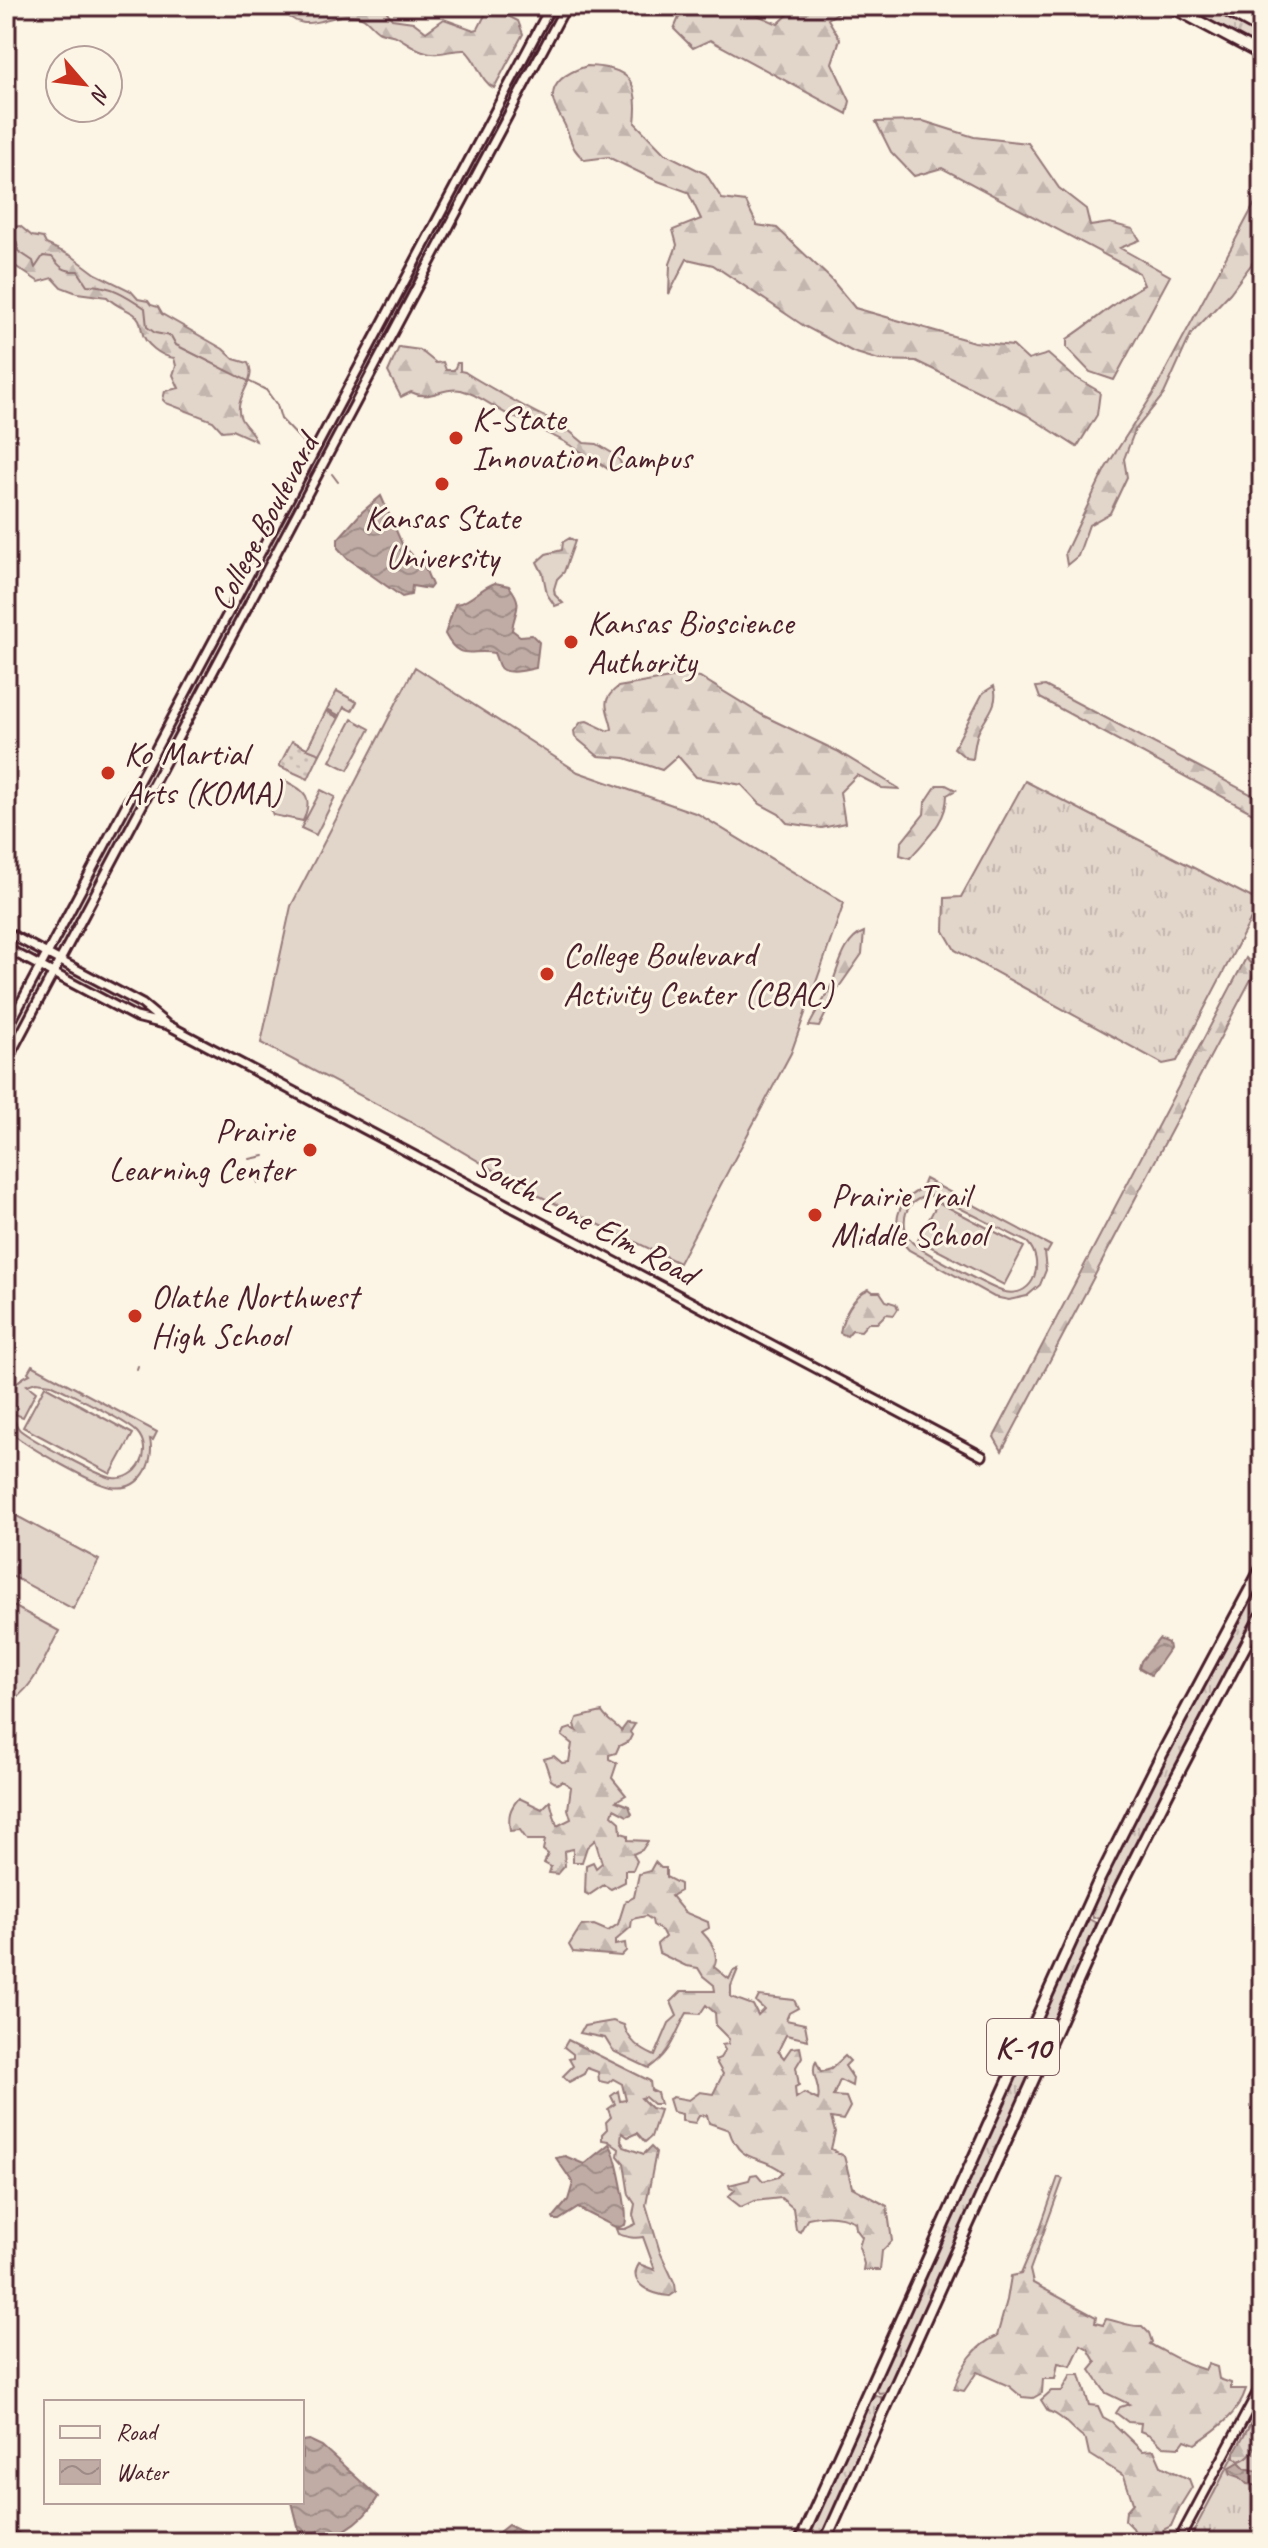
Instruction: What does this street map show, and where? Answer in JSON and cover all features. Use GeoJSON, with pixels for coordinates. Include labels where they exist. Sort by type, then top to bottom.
{"type":"FeatureCollection","features":[{"type":"Feature","properties":{"kind":"highway"},"geometry":{"type":"LineString","coordinates":[[1170,6],[1262,55]]}},
{"type":"Feature","properties":{"kind":"highway"},"geometry":{"type":"LineString","coordinates":[[1218,6],[1262,30]]}},
{"type":"Feature","properties":{"kind":"highway","name":"K-10"},"geometry":{"type":"LineString","coordinates":[[800,2542],[1100,1878],[1262,1567]]}},
{"type":"Feature","properties":{"kind":"highway","name":"K-10"},"geometry":{"type":"LineString","coordinates":[[825,2542],[1112,1905],[1262,1614]]}},
{"type":"Feature","properties":{"kind":"main road","name":"College Boulevard"},"geometry":{"type":"LineString","coordinates":[[6,1031],[551,6]]}},
{"type":"Feature","properties":{"kind":"main road","name":"College Boulevard"},"geometry":{"type":"LineString","coordinates":[[6,1062],[566,6]]}},
{"type":"Feature","properties":{"kind":"main road","name":"South Lone Elm Road"},"geometry":{"type":"LineString","coordinates":[[6,932],[142,1004],[166,1024],[982,1456]]}},
{"type":"Feature","properties":{"kind":"main road","name":"South Lone Elm Road"},"geometry":{"type":"LineString","coordinates":[[6,948],[136,1017],[166,1024]]}},
{"type":"Feature","properties":{"kind":"main road"},"geometry":{"type":"LineString","coordinates":[[1178,2542],[1262,2384]]}},
{"type":"Feature","properties":{"kind":"main road"},"geometry":{"type":"LineString","coordinates":[[6,2533],[24,2542]]}},
{"type":"Feature","properties":{"kind":"green space"},"geometry":{"type":"Polygon","coordinates":[[[279,6],[383,6],[392,19],[413,22],[426,32],[444,19],[478,29],[488,9],[492,8],[518,21],[523,34],[494,88],[485,81],[465,50],[429,53],[396,36],[378,31],[357,15],[305,23],[288,16],[279,6]]]}},
{"type":"Feature","properties":{"kind":"green space"},"geometry":{"type":"Polygon","coordinates":[[[692,6],[737,6],[778,24],[797,6],[849,6],[828,19],[840,39],[832,63],[850,101],[847,114],[710,40],[693,48],[674,29],[680,15],[692,6]]]}},
{"type":"Feature","properties":{"kind":"green space"},"geometry":{"type":"Polygon","coordinates":[[[1183,6],[1206,6],[1262,37],[1262,48],[1183,6]]]}},
{"type":"Feature","properties":{"kind":"green space"},"geometry":{"type":"Polygon","coordinates":[[[537,42],[539,44],[512,94],[507,111],[440,232],[466,173],[537,42]]]}},
{"type":"Feature","properties":{"kind":"green space"},"geometry":{"type":"Polygon","coordinates":[[[587,66],[613,69],[629,79],[636,97],[635,123],[664,153],[706,174],[722,199],[746,202],[757,225],[777,228],[831,279],[855,308],[974,342],[1013,346],[1028,360],[1048,354],[1073,376],[1100,392],[1097,415],[1077,447],[1027,415],[916,361],[879,360],[853,352],[804,326],[713,265],[687,259],[669,294],[670,264],[677,245],[673,230],[701,219],[688,192],[608,157],[585,160],[577,153],[555,106],[553,92],[563,77],[587,66]]]}},
{"type":"Feature","properties":{"kind":"green space"},"geometry":{"type":"Polygon","coordinates":[[[923,121],[974,137],[1028,143],[1059,188],[1086,209],[1090,226],[1110,223],[1133,229],[1140,240],[1120,248],[1170,276],[1114,380],[1090,372],[1067,348],[1067,339],[1144,285],[1139,273],[942,168],[914,176],[891,152],[876,122],[923,121]]]}},
{"type":"Feature","properties":{"kind":"green space"},"geometry":{"type":"Polygon","coordinates":[[[1262,190],[1262,250],[1230,293],[1191,334],[1164,394],[1135,430],[1124,459],[1127,477],[1110,513],[1089,525],[1078,556],[1067,565],[1065,553],[1105,469],[1153,394],[1262,190]]]}},
{"type":"Feature","properties":{"kind":"green space"},"geometry":{"type":"Polygon","coordinates":[[[6,221],[12,227],[20,226],[32,236],[43,238],[46,244],[131,291],[138,299],[158,307],[162,314],[223,349],[234,359],[248,363],[251,374],[240,401],[239,413],[256,441],[232,430],[222,431],[213,421],[166,403],[163,400],[165,391],[179,388],[173,375],[176,366],[174,358],[154,349],[143,336],[136,316],[107,297],[77,293],[61,287],[53,278],[39,282],[6,260],[6,221]]]}},
{"type":"Feature","properties":{"kind":"green space"},"geometry":{"type":"Polygon","coordinates":[[[419,262],[421,264],[400,304],[396,319],[308,482],[312,463],[419,262]]]}},
{"type":"Feature","properties":{"kind":"green space"},"geometry":{"type":"Polygon","coordinates":[[[399,347],[420,350],[436,363],[443,362],[446,370],[454,370],[460,363],[460,371],[546,417],[553,427],[568,430],[584,443],[597,444],[617,456],[621,463],[619,468],[608,469],[530,421],[513,417],[461,390],[430,395],[411,392],[401,397],[388,372],[399,347]]]}},
{"type":"Feature","properties":{"kind":"green space"},"geometry":{"type":"Polygon","coordinates":[[[570,538],[575,541],[554,589],[555,595],[563,603],[555,606],[547,594],[537,562],[546,554],[562,550],[563,542],[570,538]]]}},
{"type":"Feature","properties":{"kind":"green space","name":"College Boulevard Activity Center (CBAC)"},"geometry":{"type":"Polygon","coordinates":[[[415,667],[578,772],[698,814],[844,903],[791,1053],[679,1263],[527,1190],[424,1129],[261,1043],[291,906],[415,667]]]}},
{"type":"Feature","properties":{"kind":"green space"},"geometry":{"type":"Polygon","coordinates":[[[687,675],[700,677],[764,716],[837,751],[900,789],[882,788],[857,775],[840,792],[845,823],[822,828],[787,823],[779,814],[760,804],[742,785],[696,777],[678,756],[662,770],[625,758],[598,756],[575,737],[574,731],[581,722],[587,721],[608,731],[612,729],[607,702],[618,687],[687,675]]]}},
{"type":"Feature","properties":{"kind":"green space"},"geometry":{"type":"Polygon","coordinates":[[[994,686],[995,699],[978,733],[973,759],[966,758],[954,748],[983,693],[994,686]]]}},
{"type":"Feature","properties":{"kind":"green space"},"geometry":{"type":"Polygon","coordinates":[[[1045,686],[1262,800],[1262,818],[1040,698],[1036,687],[1045,686]]]}},
{"type":"Feature","properties":{"kind":"green space"},"geometry":{"type":"Polygon","coordinates":[[[337,691],[357,702],[352,711],[344,707],[340,716],[327,709],[337,691]]]}},
{"type":"Feature","properties":{"kind":"green space"},"geometry":{"type":"Polygon","coordinates":[[[326,711],[339,718],[320,754],[307,749],[326,711]]]}},
{"type":"Feature","properties":{"kind":"green space"},"geometry":{"type":"Polygon","coordinates":[[[352,719],[370,729],[348,770],[330,761],[352,719]]]}},
{"type":"Feature","properties":{"kind":"green space"},"geometry":{"type":"Polygon","coordinates":[[[292,741],[320,754],[308,779],[279,766],[292,741]]]}},
{"type":"Feature","properties":{"kind":"green space"},"geometry":{"type":"Polygon","coordinates":[[[285,781],[306,796],[308,806],[303,821],[273,815],[271,810],[285,781]]]}},
{"type":"Feature","properties":{"kind":"green space"},"geometry":{"type":"Polygon","coordinates":[[[1025,781],[1260,902],[1177,1061],[1163,1064],[955,950],[944,931],[945,898],[961,897],[1025,781]]]}},
{"type":"Feature","properties":{"kind":"green space"},"geometry":{"type":"Polygon","coordinates":[[[937,785],[956,790],[947,795],[940,822],[910,858],[900,855],[901,843],[924,814],[925,803],[937,785]]]}},
{"type":"Feature","properties":{"kind":"green space"},"geometry":{"type":"Polygon","coordinates":[[[321,790],[335,797],[316,835],[301,828],[321,790]]]}},
{"type":"Feature","properties":{"kind":"green space"},"geometry":{"type":"Polygon","coordinates":[[[864,932],[862,954],[839,987],[819,1027],[809,1026],[831,986],[846,948],[864,932]]]}},
{"type":"Feature","properties":{"kind":"green space"},"geometry":{"type":"Polygon","coordinates":[[[1246,958],[1256,970],[1002,1451],[994,1437],[1246,958]]]}},
{"type":"Feature","properties":{"kind":"green space"},"geometry":{"type":"Polygon","coordinates":[[[925,1179],[1051,1246],[1047,1253],[1044,1252],[1046,1270],[1040,1285],[1027,1296],[1009,1300],[994,1297],[909,1250],[899,1233],[898,1215],[901,1206],[924,1188],[925,1179]],[[936,1196],[914,1202],[905,1217],[905,1229],[912,1242],[942,1261],[1005,1292],[1024,1289],[1034,1276],[1036,1258],[1027,1242],[936,1196]]]}},
{"type":"Feature","properties":{"kind":"green space"},"geometry":{"type":"Polygon","coordinates":[[[938,1202],[1024,1247],[1004,1285],[918,1240],[938,1202]]]}},
{"type":"Feature","properties":{"kind":"green space"},"geometry":{"type":"Polygon","coordinates":[[[869,1289],[880,1292],[886,1301],[896,1304],[898,1309],[894,1315],[886,1314],[877,1323],[868,1323],[861,1331],[852,1330],[847,1336],[840,1333],[850,1307],[858,1296],[869,1289]]]}},
{"type":"Feature","properties":{"kind":"green space"},"geometry":{"type":"Polygon","coordinates":[[[32,1365],[157,1432],[153,1440],[150,1439],[150,1457],[144,1474],[130,1485],[111,1487],[61,1464],[13,1434],[7,1416],[7,1400],[15,1385],[30,1374],[32,1365]],[[36,1382],[27,1385],[36,1392],[23,1417],[12,1413],[20,1430],[106,1476],[122,1478],[136,1470],[144,1448],[137,1432],[51,1384],[36,1382]]]}},
{"type":"Feature","properties":{"kind":"green space"},"geometry":{"type":"Polygon","coordinates":[[[45,1386],[133,1434],[111,1474],[23,1427],[45,1386]]]}},
{"type":"Feature","properties":{"kind":"green space"},"geometry":{"type":"Polygon","coordinates":[[[13,1514],[99,1560],[73,1609],[6,1573],[6,1527],[13,1514]]]}},
{"type":"Feature","properties":{"kind":"green space"},"geometry":{"type":"Polygon","coordinates":[[[1262,1578],[1262,1605],[1101,1917],[1093,1918],[1091,1910],[1096,1898],[1262,1578]]]}},
{"type":"Feature","properties":{"kind":"green space"},"geometry":{"type":"Polygon","coordinates":[[[6,1602],[59,1631],[31,1682],[6,1704],[6,1602]]]}},
{"type":"Feature","properties":{"kind":"green space"},"geometry":{"type":"Polygon","coordinates":[[[602,1712],[621,1731],[627,1723],[635,1724],[629,1741],[609,1755],[609,1759],[617,1763],[612,1778],[626,1795],[616,1801],[629,1806],[632,1814],[627,1816],[614,1809],[612,1815],[620,1822],[621,1833],[628,1835],[628,1840],[648,1841],[642,1850],[633,1854],[637,1861],[633,1870],[625,1870],[625,1882],[611,1889],[604,1885],[589,1895],[585,1893],[586,1865],[593,1862],[596,1868],[602,1863],[595,1840],[587,1847],[582,1862],[573,1862],[573,1849],[564,1851],[565,1866],[558,1874],[549,1873],[551,1867],[544,1863],[548,1854],[543,1850],[545,1840],[527,1840],[520,1830],[510,1831],[509,1817],[519,1798],[542,1809],[550,1801],[557,1826],[571,1819],[568,1809],[571,1787],[562,1781],[557,1784],[551,1780],[544,1759],[554,1756],[562,1763],[569,1762],[572,1744],[562,1736],[565,1730],[571,1728],[577,1731],[577,1718],[602,1712]]]}},
{"type":"Feature","properties":{"kind":"green space"},"geometry":{"type":"Polygon","coordinates":[[[655,1862],[666,1868],[666,1877],[680,1884],[680,1891],[671,1896],[684,1912],[708,1922],[709,1928],[702,1932],[715,1953],[714,1967],[729,1979],[738,1969],[731,1986],[731,1997],[753,2005],[758,2015],[764,2009],[756,2002],[759,1996],[794,2000],[798,2008],[789,2013],[786,2020],[805,2024],[808,2040],[786,2035],[778,2051],[784,2058],[791,2048],[800,2047],[802,2057],[796,2067],[799,2085],[795,2087],[796,2098],[804,2093],[818,2100],[814,2071],[816,2061],[821,2072],[831,2069],[845,2056],[850,2061],[845,2066],[853,2078],[852,2086],[840,2080],[833,2096],[846,2097],[850,2107],[843,2120],[831,2118],[835,2132],[831,2149],[844,2156],[852,2187],[887,2206],[892,2241],[882,2251],[880,2270],[863,2270],[859,2247],[862,2237],[855,2222],[838,2217],[808,2218],[800,2232],[796,2230],[793,2208],[781,2198],[754,2201],[741,2207],[728,2197],[735,2190],[729,2185],[749,2180],[751,2175],[757,2174],[763,2181],[778,2177],[783,2172],[745,2154],[729,2130],[709,2123],[707,2115],[699,2116],[695,2123],[682,2121],[682,2114],[673,2112],[669,2099],[689,2100],[700,2092],[713,2094],[723,2074],[715,2060],[720,2058],[725,2050],[722,2045],[728,2044],[729,2039],[716,2026],[715,2013],[706,2005],[700,2014],[687,2013],[668,2049],[649,2068],[613,2051],[605,2038],[580,2033],[584,2026],[613,2021],[624,2025],[635,2044],[655,2056],[669,2023],[677,2016],[671,2002],[682,1991],[715,1991],[714,1985],[698,1968],[686,1966],[659,1953],[657,1944],[665,1937],[646,1916],[632,1919],[631,1927],[615,1941],[615,1945],[625,1943],[626,1951],[621,1956],[573,1952],[569,1945],[581,1926],[594,1925],[608,1931],[618,1924],[625,1902],[634,1897],[639,1874],[650,1871],[655,1862]]]}},
{"type":"Feature","properties":{"kind":"green space"},"geometry":{"type":"Polygon","coordinates":[[[1089,1919],[1096,1923],[1095,1930],[887,2392],[879,2393],[875,2388],[1061,1973],[1089,1919]]]}},
{"type":"Feature","properties":{"kind":"green space"},"geometry":{"type":"Polygon","coordinates":[[[568,2040],[650,2081],[651,2090],[657,2093],[660,2104],[641,2098],[651,2108],[660,2110],[651,2137],[645,2142],[637,2133],[628,2137],[622,2133],[621,2140],[624,2147],[644,2154],[651,2147],[656,2152],[646,2205],[660,2252],[675,2284],[676,2292],[670,2296],[649,2291],[636,2277],[639,2264],[655,2270],[643,2237],[618,2234],[616,2229],[636,2224],[633,2215],[635,2204],[629,2195],[624,2163],[618,2156],[619,2149],[602,2140],[602,2134],[607,2129],[606,2122],[611,2117],[608,2109],[615,2104],[611,2096],[618,2091],[620,2101],[626,2100],[622,2084],[613,2079],[608,2083],[599,2081],[598,2072],[587,2068],[584,2074],[569,2082],[563,2076],[573,2066],[569,2059],[573,2058],[573,2054],[564,2047],[568,2040]]]}},
{"type":"Feature","properties":{"kind":"green space"},"geometry":{"type":"Polygon","coordinates":[[[1058,2177],[1063,2179],[1030,2270],[1033,2283],[1096,2317],[1095,2323],[1103,2325],[1106,2319],[1142,2326],[1149,2333],[1150,2344],[1197,2368],[1205,2370],[1208,2364],[1217,2367],[1219,2379],[1231,2383],[1231,2389],[1246,2389],[1232,2414],[1195,2444],[1185,2440],[1180,2447],[1162,2446],[1140,2431],[1141,2423],[1128,2422],[1116,2413],[1120,2407],[1129,2404],[1106,2393],[1090,2370],[1096,2363],[1088,2349],[1081,2345],[1071,2366],[1058,2363],[1055,2379],[1043,2379],[1042,2393],[1033,2398],[1022,2397],[1009,2386],[977,2372],[964,2391],[954,2389],[970,2357],[997,2336],[1011,2276],[1021,2274],[1058,2177]]]}},
{"type":"Feature","properties":{"kind":"green space"},"geometry":{"type":"Polygon","coordinates":[[[1071,2375],[1080,2375],[1089,2405],[1098,2406],[1103,2417],[1142,2451],[1154,2450],[1161,2466],[1189,2479],[1192,2487],[1171,2526],[1163,2530],[1163,2541],[1139,2542],[1133,2528],[1125,2520],[1126,2511],[1133,2503],[1124,2476],[1089,2454],[1086,2440],[1059,2416],[1048,2411],[1041,2400],[1051,2391],[1062,2391],[1071,2375]]]}},
{"type":"Feature","properties":{"kind":"green space"},"geometry":{"type":"Polygon","coordinates":[[[875,2395],[881,2397],[882,2403],[819,2542],[806,2542],[868,2403],[875,2395]]]}},
{"type":"Feature","properties":{"kind":"green space"},"geometry":{"type":"Polygon","coordinates":[[[1262,2404],[1261,2428],[1256,2444],[1240,2461],[1235,2457],[1235,2452],[1262,2404]]]}},
{"type":"Feature","properties":{"kind":"green space"},"geometry":{"type":"Polygon","coordinates":[[[1262,2406],[1262,2542],[1188,2542],[1252,2421],[1262,2406]]]}},
{"type":"Feature","properties":{"kind":"water"},"geometry":{"type":"Polygon","coordinates":[[[381,496],[402,544],[422,561],[432,585],[429,589],[412,586],[411,595],[402,597],[338,548],[338,539],[381,496]]]}},
{"type":"Feature","properties":{"kind":"water"},"geometry":{"type":"Polygon","coordinates":[[[495,583],[509,586],[518,603],[512,630],[520,636],[532,635],[539,642],[536,668],[505,671],[499,666],[494,653],[461,651],[450,643],[445,634],[455,604],[495,583]]]}},
{"type":"Feature","properties":{"kind":"water"},"geometry":{"type":"Polygon","coordinates":[[[1159,1639],[1168,1643],[1169,1649],[1151,1675],[1139,1668],[1159,1639]]]}},
{"type":"Feature","properties":{"kind":"water"},"geometry":{"type":"Polygon","coordinates":[[[609,2144],[621,2183],[625,2225],[617,2228],[578,2208],[554,2220],[568,2200],[573,2183],[556,2158],[565,2156],[584,2164],[609,2144]]]}},
{"type":"Feature","properties":{"kind":"water"},"geometry":{"type":"Polygon","coordinates":[[[304,2441],[322,2446],[378,2497],[372,2507],[346,2530],[324,2539],[302,2542],[292,2504],[304,2504],[304,2441]]]}},
{"type":"Feature","properties":{"kind":"water"},"geometry":{"type":"Polygon","coordinates":[[[1239,2462],[1245,2468],[1262,2472],[1262,2486],[1247,2484],[1231,2474],[1229,2468],[1239,2462]]]}},
{"type":"Feature","properties":{"kind":"water"},"geometry":{"type":"Polygon","coordinates":[[[508,2525],[523,2532],[525,2542],[497,2542],[499,2532],[508,2525]]]}},
{"type":"Feature","properties":{"kind":"waterway"},"geometry":{"type":"LineString","coordinates":[[6,232],[14,237],[18,251],[33,261],[35,268],[43,256],[52,257],[63,268],[78,271],[87,285],[125,295],[145,308],[147,327],[155,333],[171,336],[176,345],[266,390],[277,405],[281,419],[304,443]]}},
{"type":"Feature","properties":{"kind":"waterway"},"geometry":{"type":"LineString","coordinates":[[332,474],[338,482]]}},
{"type":"Feature","properties":{"kind":"waterway"},"geometry":{"type":"LineString","coordinates":[[250,1159],[264,1156]]}},
{"type":"Feature","properties":{"kind":"waterway"},"geometry":{"type":"LineString","coordinates":[[257,1179],[258,1183]]}},
{"type":"Feature","properties":{"kind":"place","name":"K-State Innovation Campus"},"geometry":{"type":"Point","coordinates":[456,438]}},
{"type":"Feature","properties":{"kind":"place","name":"Kansas State University"},"geometry":{"type":"Point","coordinates":[442,484]}},
{"type":"Feature","properties":{"kind":"place","name":"Kansas Bioscience Authority"},"geometry":{"type":"Point","coordinates":[571,642]}},
{"type":"Feature","properties":{"kind":"place","name":"Ko Martial Arts (KOMA)"},"geometry":{"type":"Point","coordinates":[108,773]}},
{"type":"Feature","properties":{"kind":"place","name":"College Boulevard Activity Center (CBAC)"},"geometry":{"type":"Point","coordinates":[547,974]}},
{"type":"Feature","properties":{"kind":"place","name":"Prairie Learning Center"},"geometry":{"type":"Point","coordinates":[310,1150]}},
{"type":"Feature","properties":{"kind":"place","name":"Prairie Trail Middle School"},"geometry":{"type":"Point","coordinates":[815,1215]}},
{"type":"Feature","properties":{"kind":"place","name":"Olathe Northwest High School"},"geometry":{"type":"Point","coordinates":[135,1316]}}]}
